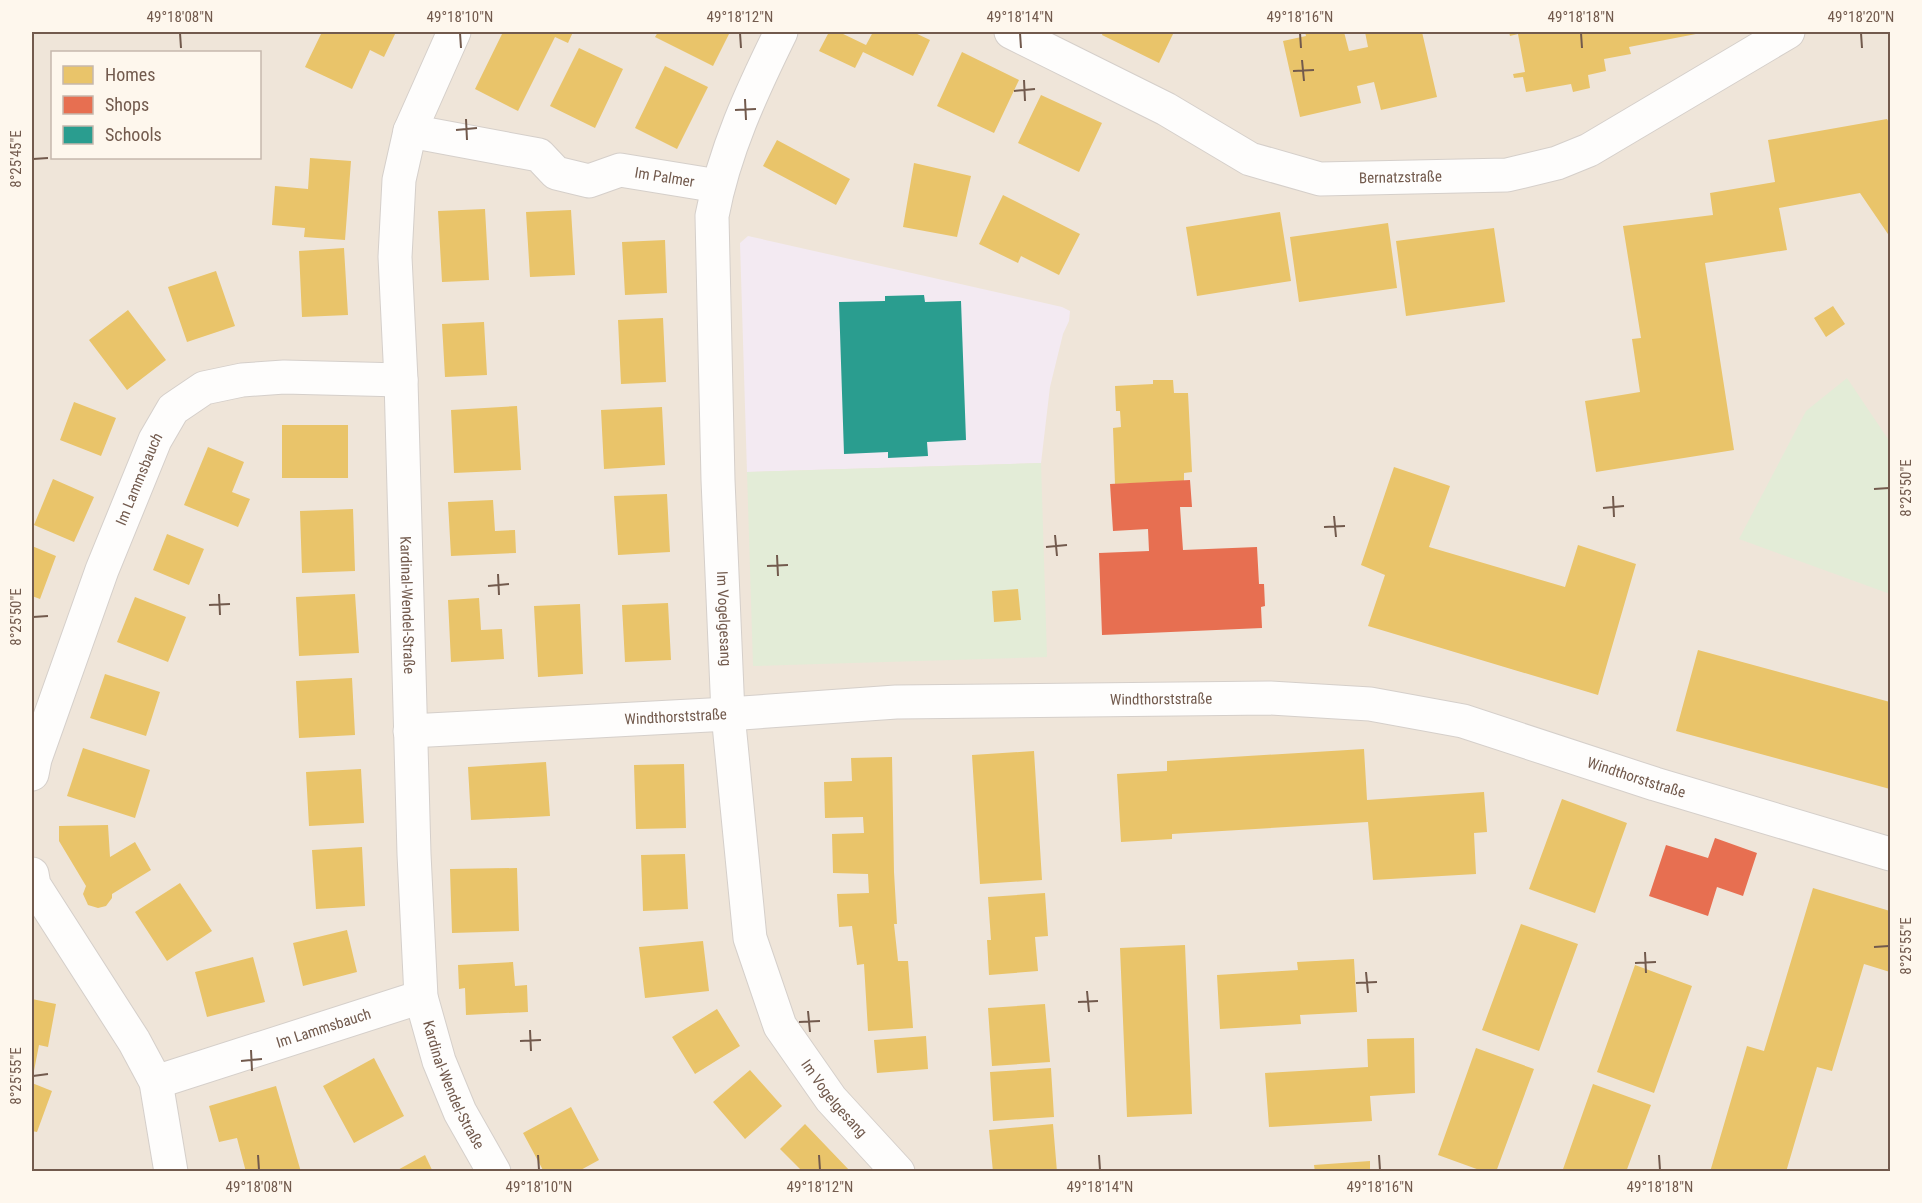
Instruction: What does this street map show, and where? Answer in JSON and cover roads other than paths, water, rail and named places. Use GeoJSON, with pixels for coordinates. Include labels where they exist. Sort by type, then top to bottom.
{"type":"FeatureCollection","features":[{"type":"Feature","properties":{"kind":"street","name":"Kardinal-Wendel-Straße"},"geometry":{"type":"LineString","coordinates":[[453,32],[410,131],[399,180],[395,257],[401,380],[410,731],[421,997],[439,1061],[460,1112],[494,1172]]}},
{"type":"Feature","properties":{"kind":"street","name":"Im Vogelgesang"},"geometry":{"type":"LineString","coordinates":[[781,32],[734,137],[718,186],[712,216],[718,480],[728,714],[750,938],[780,1026],[831,1099],[898,1172]]}},
{"type":"Feature","properties":{"kind":"street","name":"Bernatzstraße"},"geometry":{"type":"LineString","coordinates":[[1011,32],[1166,109],[1251,159],[1320,179],[1507,175],[1557,163],[1589,150],[1788,32]]}},
{"type":"Feature","properties":{"kind":"street","name":"Im Palmer"},"geometry":{"type":"LineString","coordinates":[[410,131],[539,156],[556,173],[589,181],[620,170],[718,186]]}},
{"type":"Feature","properties":{"kind":"street","name":"Im Lammsbauch"},"geometry":{"type":"LineString","coordinates":[[32,774],[35,759],[102,570],[155,440],[173,409],[204,388],[242,380],[284,377],[401,380]]}},
{"type":"Feature","properties":{"kind":"street","name":"Windthorststraße"},"geometry":{"type":"LineString","coordinates":[[410,731],[930,701],[1270,698],[1370,704],[1463,721],[1655,784],[1890,854]]}},
{"type":"Feature","properties":{"kind":"street"},"geometry":{"type":"LineString","coordinates":[[32,874],[34,885],[134,1041],[156,1082],[171,1172]]}},
{"type":"Feature","properties":{"kind":"street","name":"Im Lammsbauch"},"geometry":{"type":"LineString","coordinates":[[156,1082],[421,997]]}}]}
